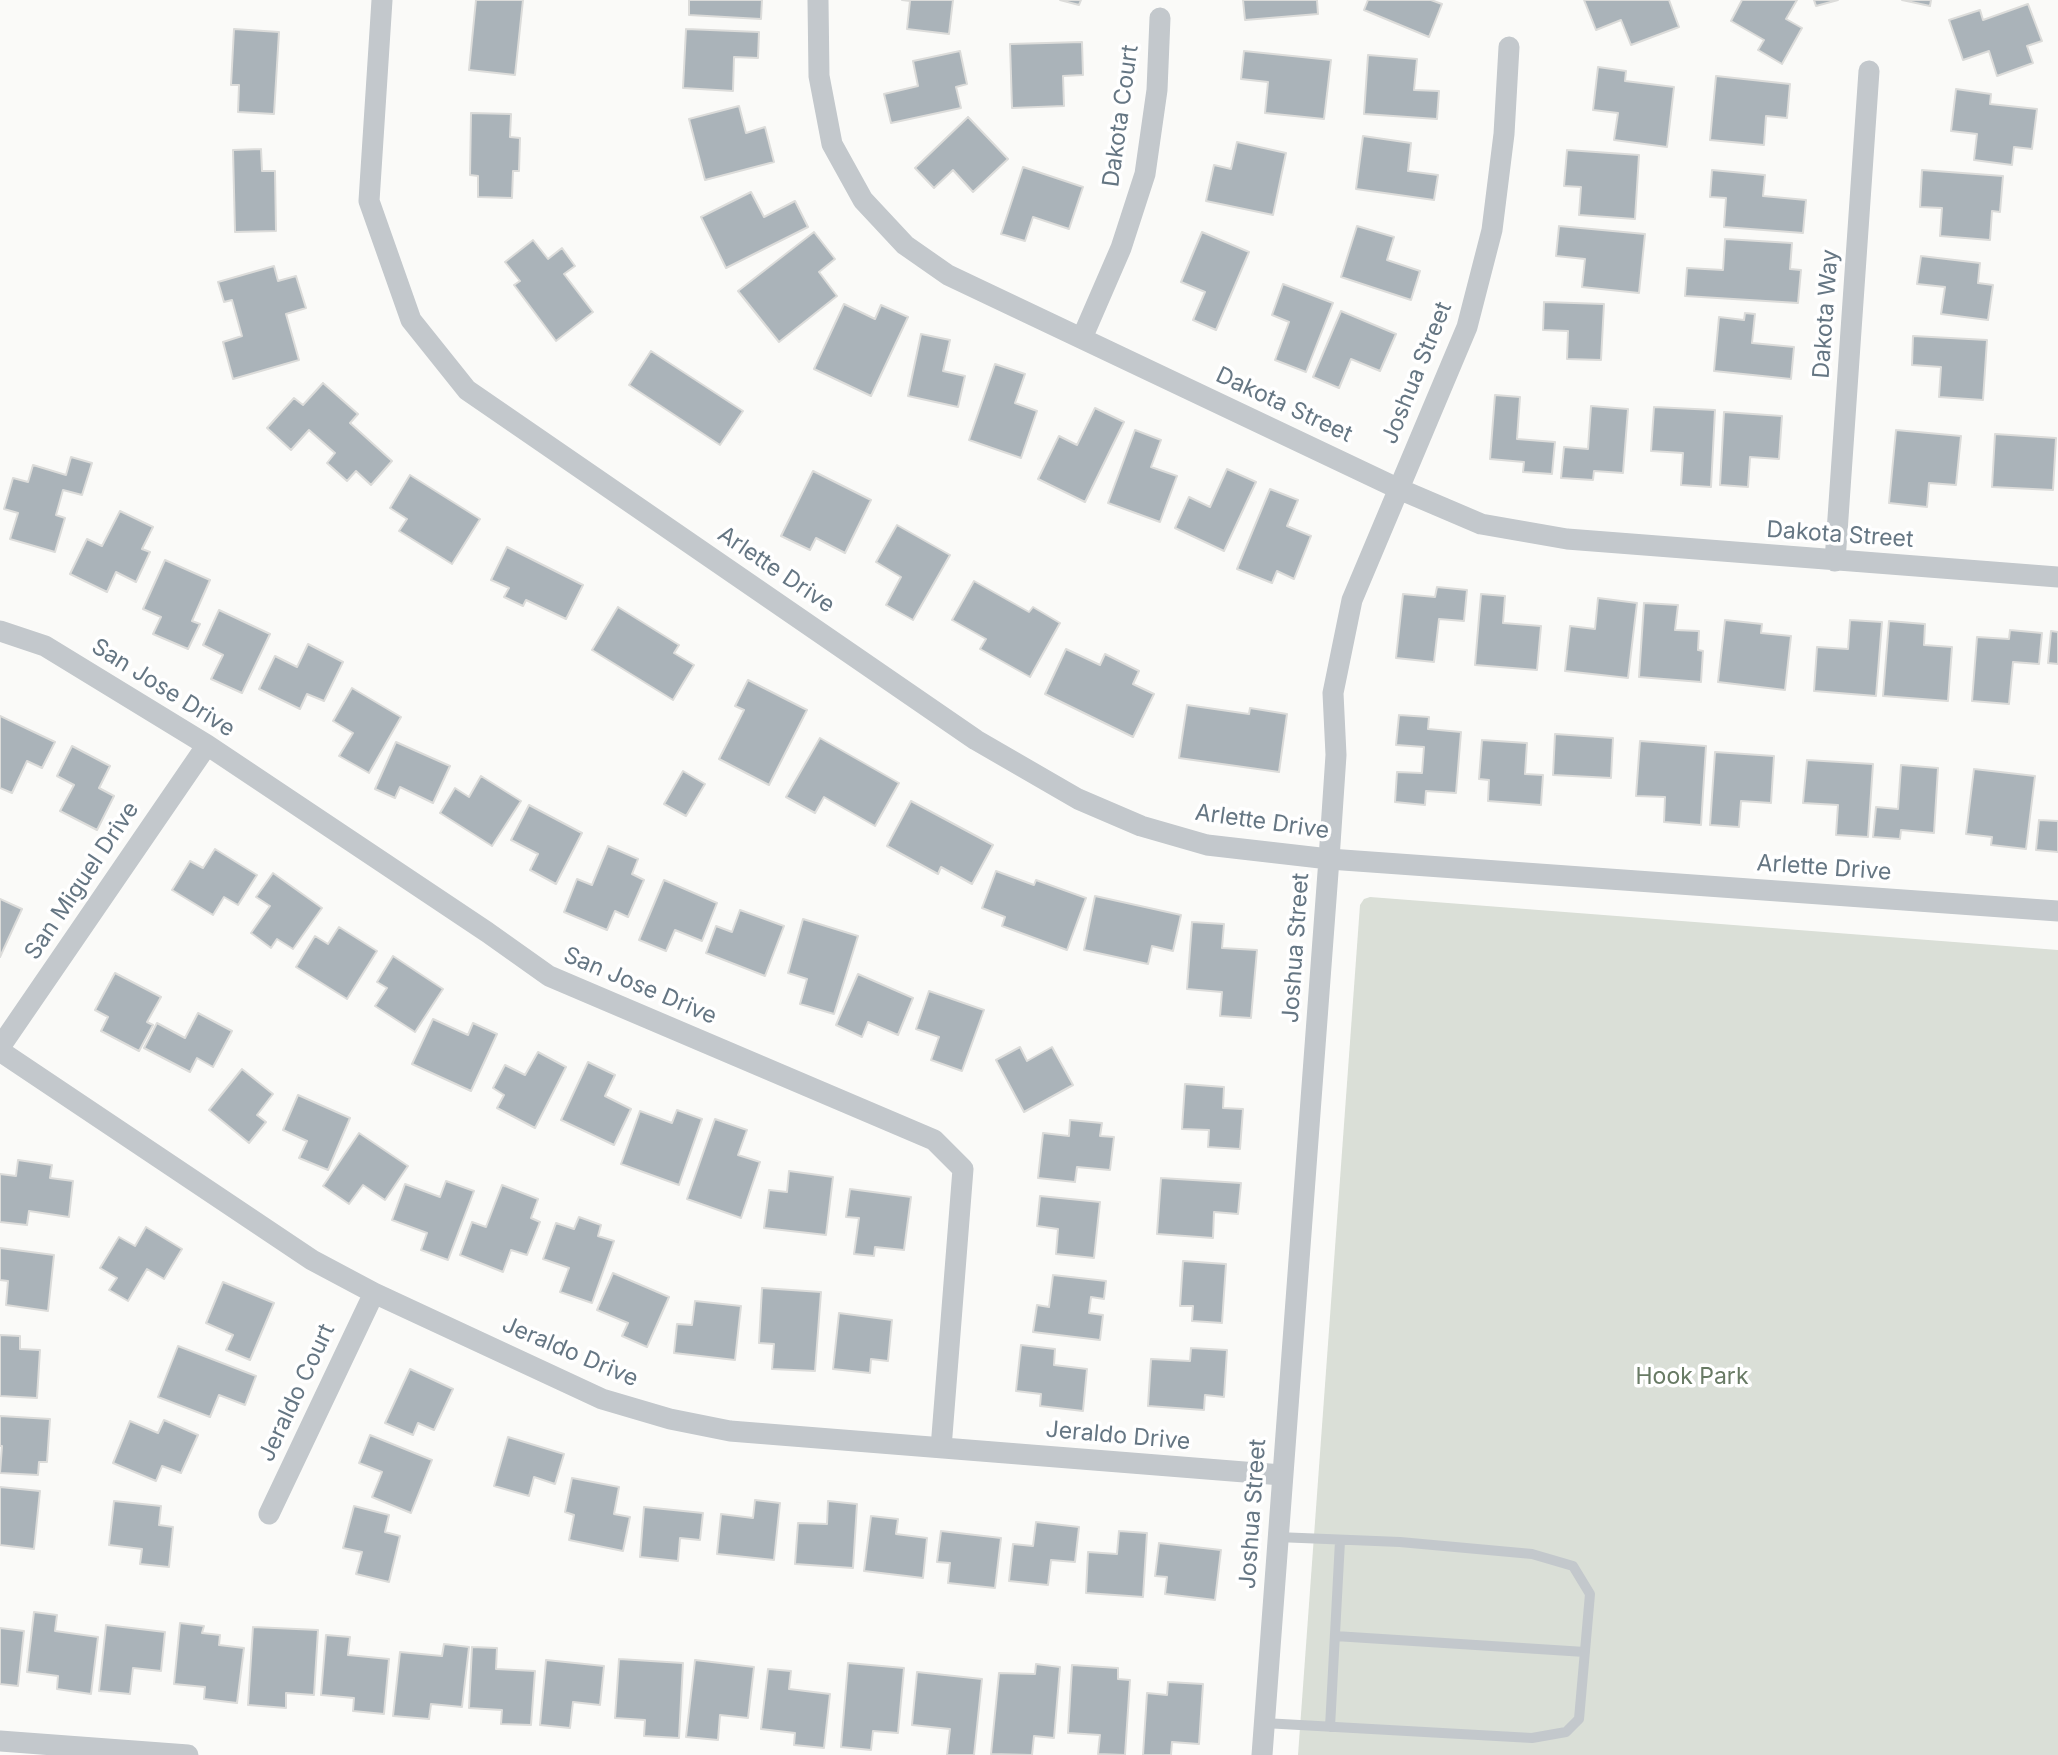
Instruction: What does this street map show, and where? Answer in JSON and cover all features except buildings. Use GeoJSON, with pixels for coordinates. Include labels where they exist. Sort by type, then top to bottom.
{"type":"FeatureCollection","features":[{"type":"Feature","properties":{"kind":"street","name":"Arlette Drive"},"geometry":{"type":"LineString","coordinates":[[382,0],[369,201],[411,320],[467,390],[976,740],[1078,799],[1141,826],[1207,845],[1329,859],[2058,911]]}},
{"type":"Feature","properties":{"kind":"street","name":"Dakota Street"},"geometry":{"type":"LineString","coordinates":[[818,0],[819,76],[832,144],[863,200],[905,245],[948,275],[1399,489],[1481,524],[1567,539],[2058,578]]}},
{"type":"Feature","properties":{"kind":"street","name":"Dakota Court"},"geometry":{"type":"LineString","coordinates":[[1082,338],[1121,248],[1145,174],[1157,90],[1160,18]]}},
{"type":"Feature","properties":{"kind":"street","name":"Joshua Street"},"geometry":{"type":"LineString","coordinates":[[1262,1755],[1276,1537],[1336,755],[1333,693],[1352,600],[1467,327],[1492,230],[1504,134],[1509,47]]}},
{"type":"Feature","properties":{"kind":"street","name":"Dakota Way"},"geometry":{"type":"LineString","coordinates":[[1835,561],[1869,71]]}},
{"type":"Feature","properties":{"kind":"street","name":"San Jose Drive"},"geometry":{"type":"LineString","coordinates":[[0,631],[45,646],[207,745],[549,976],[934,1140],[963,1169],[941,1448]]}},
{"type":"Feature","properties":{"kind":"street","name":"San Miguel Drive"},"geometry":{"type":"LineString","coordinates":[[0,1049],[207,745]]}},
{"type":"Feature","properties":{"kind":"street","name":"Jeraldo Drive"},"geometry":{"type":"LineString","coordinates":[[0,1049],[312,1260],[373,1293],[602,1399],[670,1419],[730,1431],[1282,1475]]}},
{"type":"Feature","properties":{"kind":"street","name":"Jeraldo Court"},"geometry":{"type":"LineString","coordinates":[[269,1514],[373,1293]]}},
{"type":"Feature","properties":{"kind":"street"},"geometry":{"type":"LineString","coordinates":[[0,1741],[188,1755]]}},
{"type":"Feature","properties":{"kind":"lane"},"geometry":{"type":"LineString","coordinates":[[1264,1723],[1532,1738],[1566,1732],[1579,1719],[1590,1594],[1573,1566],[1532,1554],[1400,1542],[1276,1537]]}},
{"type":"Feature","properties":{"kind":"lane"},"geometry":{"type":"LineString","coordinates":[[1330,1727],[1340,1541]]}},
{"type":"Feature","properties":{"kind":"lane"},"geometry":{"type":"LineString","coordinates":[[1335,1636],[1585,1652]]}},
{"type":"Feature","properties":{"kind":"green space","name":"Hook Park"},"geometry":{"type":"Polygon","coordinates":[[[1370,897],[2058,950],[2058,1755],[1298,1755],[1360,905],[1364,899],[1370,897]]]}}]}
